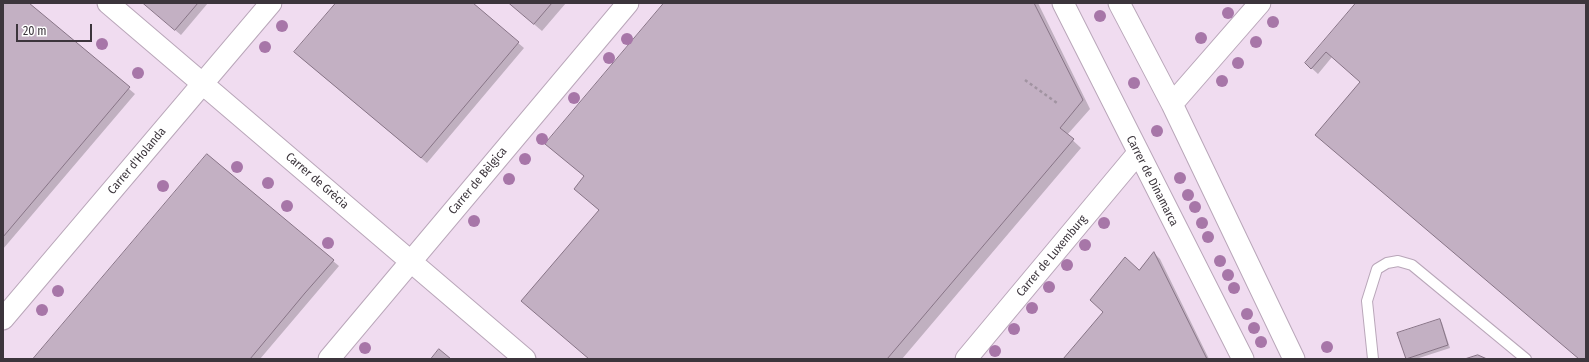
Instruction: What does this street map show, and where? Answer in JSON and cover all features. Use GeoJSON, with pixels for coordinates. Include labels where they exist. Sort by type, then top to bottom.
{"type":"FeatureCollection","features":[{"type":"Feature","properties":{"kind":"street","name":"Carrer de Grècia"},"geometry":{"type":"LineString","coordinates":[[108,3],[525,359]]}},
{"type":"Feature","properties":{"kind":"street","name":"Carrer d'Holanda"},"geometry":{"type":"LineString","coordinates":[[3,319],[271,3]]}},
{"type":"Feature","properties":{"kind":"street","name":"Carrer de Bèlgica"},"geometry":{"type":"LineString","coordinates":[[329,359],[628,3]]}},
{"type":"Feature","properties":{"kind":"street","name":"Carrer de Dinamarca"},"geometry":{"type":"LineString","coordinates":[[1063,3],[1243,359]]}},
{"type":"Feature","properties":{"kind":"street"},"geometry":{"type":"LineString","coordinates":[[1119,3],[1172,104],[1294,359]]}},
{"type":"Feature","properties":{"kind":"street"},"geometry":{"type":"LineString","coordinates":[[1172,104],[1260,3]]}},
{"type":"Feature","properties":{"kind":"street","name":"Carrer de Luxemburg"},"geometry":{"type":"LineString","coordinates":[[966,359],[1138,153]]}},
{"type":"Feature","properties":{"kind":"lane"},"geometry":{"type":"LineString","coordinates":[[1373,359],[1367,301],[1377,269],[1387,262],[1398,261],[1412,265],[1526,359]]}},
{"type":"Feature","properties":{"kind":"path"},"geometry":{"type":"LineString","coordinates":[[1025,80],[1057,103]]}},
{"type":"Feature","properties":{"kind":"building"},"geometry":{"type":"Polygon","coordinates":[[[3,3],[29,3],[130,87],[3,237],[3,3]]]}},
{"type":"Feature","properties":{"kind":"building"},"geometry":{"type":"Polygon","coordinates":[[[143,3],[198,3],[175,30],[143,3]]]}},
{"type":"Feature","properties":{"kind":"building"},"geometry":{"type":"Polygon","coordinates":[[[336,3],[473,3],[519,42],[421,158],[294,52],[336,3]]]}},
{"type":"Feature","properties":{"kind":"building"},"geometry":{"type":"Polygon","coordinates":[[[509,3],[552,3],[534,24],[509,3]]]}},
{"type":"Feature","properties":{"kind":"building"},"geometry":{"type":"Polygon","coordinates":[[[664,3],[1034,3],[1083,100],[1060,128],[1074,139],[887,359],[589,359],[521,301],[599,210],[574,189],[584,176],[545,144],[664,3]]]}},
{"type":"Feature","properties":{"kind":"building"},"geometry":{"type":"Polygon","coordinates":[[[1356,3],[1586,3],[1586,359],[1579,359],[1315,135],[1360,82],[1326,52],[1311,69],[1305,63],[1356,3]]]}},
{"type":"Feature","properties":{"kind":"building"},"geometry":{"type":"Polygon","coordinates":[[[207,154],[334,260],[250,359],[33,359],[207,154]]]}},
{"type":"Feature","properties":{"kind":"building"},"geometry":{"type":"Polygon","coordinates":[[[1154,252],[1207,359],[1063,359],[1103,312],[1090,300],[1125,257],[1139,270],[1154,252]]]}},
{"type":"Feature","properties":{"kind":"building"},"geometry":{"type":"Polygon","coordinates":[[[1440,319],[1448,345],[1406,359],[1397,333],[1440,319]]]}},
{"type":"Feature","properties":{"kind":"building"},"geometry":{"type":"Polygon","coordinates":[[[439,349],[451,359],[431,359],[439,349]]]}},
{"type":"Feature","properties":{"kind":"building"},"geometry":{"type":"Polygon","coordinates":[[[1478,355],[1487,359],[1465,359],[1478,355]]]}}]}
